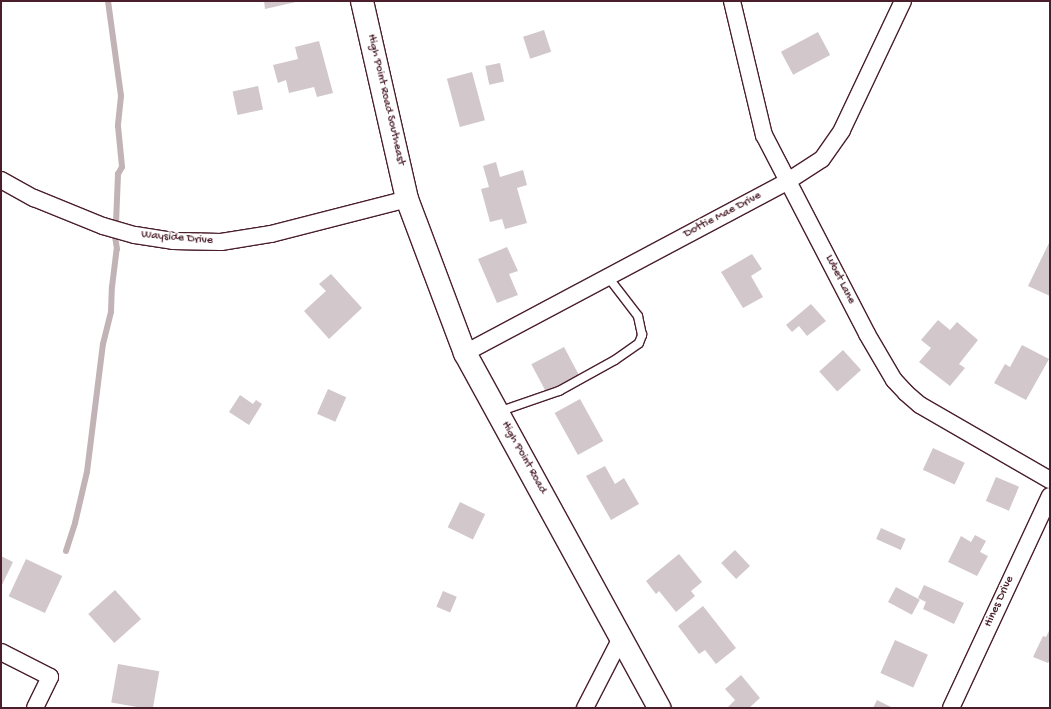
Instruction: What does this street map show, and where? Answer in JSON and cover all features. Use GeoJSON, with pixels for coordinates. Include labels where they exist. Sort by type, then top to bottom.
{"type":"FeatureCollection","features":[{"type":"Feature","properties":{"kind":"main road","name":"High Point Road Southeast"},"geometry":{"type":"LineString","coordinates":[[362,1],[408,199]]}},
{"type":"Feature","properties":{"kind":"main road","name":"High Point Road"},"geometry":{"type":"LineString","coordinates":[[408,199],[465,353],[659,708]]}},
{"type":"Feature","properties":{"kind":"street","name":"Lubet Lane"},"geometry":{"type":"LineString","coordinates":[[732,1],[764,135],[867,334],[894,380],[920,405],[1050,480]]}},
{"type":"Feature","properties":{"kind":"street","name":"Dottie Mae Drive"},"geometry":{"type":"LineString","coordinates":[[465,353],[788,181],[822,159],[842,130],[903,1]]}},
{"type":"Feature","properties":{"kind":"street","name":"Wayside Drive"},"geometry":{"type":"LineString","coordinates":[[1,180],[34,198],[103,226],[135,235],[173,241],[221,242],[271,234],[408,199]]}},
{"type":"Feature","properties":{"kind":"street","name":"Hines Drive"},"geometry":{"type":"LineString","coordinates":[[951,708],[1050,496]]}},
{"type":"Feature","properties":{"kind":"street"},"geometry":{"type":"LineString","coordinates":[[585,708],[621,638]]}},
{"type":"Feature","properties":{"kind":"street"},"geometry":{"type":"LineString","coordinates":[[1,652],[50,677],[35,708]]}},
{"type":"Feature","properties":{"kind":"lane"},"geometry":{"type":"LineString","coordinates":[[497,412],[559,392],[615,360],[639,343],[642,335],[638,316],[608,277]]}},
{"type":"Feature","properties":{"kind":"building"},"geometry":{"type":"Polygon","coordinates":[[[264,1],[296,1],[296,2],[265,9],[264,1]]]}},
{"type":"Feature","properties":{"kind":"building"},"geometry":{"type":"Polygon","coordinates":[[[544,30],[551,52],[530,59],[523,37],[544,30]]]}},
{"type":"Feature","properties":{"kind":"building"},"geometry":{"type":"Polygon","coordinates":[[[818,32],[830,55],[793,75],[781,52],[818,32]]]}},
{"type":"Feature","properties":{"kind":"building"},"geometry":{"type":"Polygon","coordinates":[[[319,41],[333,93],[317,97],[314,87],[289,93],[286,80],[278,83],[273,65],[298,59],[295,47],[319,41]]]}},
{"type":"Feature","properties":{"kind":"building"},"geometry":{"type":"Polygon","coordinates":[[[500,63],[504,82],[489,85],[485,66],[500,63]]]}},
{"type":"Feature","properties":{"kind":"building"},"geometry":{"type":"Polygon","coordinates":[[[472,72],[485,120],[460,127],[447,79],[472,72]]]}},
{"type":"Feature","properties":{"kind":"building"},"geometry":{"type":"Polygon","coordinates":[[[258,86],[263,109],[238,115],[233,91],[258,86]]]}},
{"type":"Feature","properties":{"kind":"building"},"geometry":{"type":"Polygon","coordinates":[[[496,162],[500,177],[523,170],[527,185],[517,188],[527,223],[505,229],[502,219],[490,222],[481,189],[489,187],[483,166],[496,162]]]}},
{"type":"Feature","properties":{"kind":"building"},"geometry":{"type":"Polygon","coordinates":[[[1050,241],[1050,296],[1028,286],[1050,241]]]}},
{"type":"Feature","properties":{"kind":"building"},"geometry":{"type":"Polygon","coordinates":[[[507,247],[518,271],[509,274],[518,295],[497,303],[478,259],[507,247]]]}},
{"type":"Feature","properties":{"kind":"building"},"geometry":{"type":"Polygon","coordinates":[[[752,254],[762,269],[751,276],[763,297],[743,308],[721,272],[752,254]]]}},
{"type":"Feature","properties":{"kind":"building"},"geometry":{"type":"Polygon","coordinates":[[[331,274],[362,308],[329,339],[304,311],[326,291],[319,284],[331,274]]]}},
{"type":"Feature","properties":{"kind":"building"},"geometry":{"type":"Polygon","coordinates":[[[811,304],[826,321],[807,336],[799,326],[792,332],[786,325],[811,304]]]}},
{"type":"Feature","properties":{"kind":"building"},"geometry":{"type":"Polygon","coordinates":[[[938,320],[950,330],[957,322],[978,340],[959,364],[965,368],[950,386],[919,362],[931,348],[921,340],[938,320]]]}},
{"type":"Feature","properties":{"kind":"building"},"geometry":{"type":"Polygon","coordinates":[[[1022,345],[1049,359],[1026,400],[994,383],[1005,364],[1010,367],[1022,345]]]}},
{"type":"Feature","properties":{"kind":"building"},"geometry":{"type":"Polygon","coordinates":[[[564,347],[579,375],[546,393],[531,364],[564,347]]]}},
{"type":"Feature","properties":{"kind":"building"},"geometry":{"type":"Polygon","coordinates":[[[843,350],[861,370],[837,391],[819,371],[843,350]]]}},
{"type":"Feature","properties":{"kind":"building"},"geometry":{"type":"Polygon","coordinates":[[[328,389],[346,397],[335,422],[317,414],[328,389]]]}},
{"type":"Feature","properties":{"kind":"building"},"geometry":{"type":"Polygon","coordinates":[[[240,395],[253,404],[256,400],[262,404],[249,425],[229,412],[240,395]]]}},
{"type":"Feature","properties":{"kind":"building"},"geometry":{"type":"Polygon","coordinates":[[[580,399],[603,441],[578,455],[555,413],[580,399]]]}},
{"type":"Feature","properties":{"kind":"building"},"geometry":{"type":"Polygon","coordinates":[[[933,448],[965,463],[955,485],[923,470],[933,448]]]}},
{"type":"Feature","properties":{"kind":"building"},"geometry":{"type":"Polygon","coordinates":[[[605,466],[615,484],[624,478],[639,504],[611,520],[586,476],[605,466]]]}},
{"type":"Feature","properties":{"kind":"building"},"geometry":{"type":"Polygon","coordinates":[[[996,477],[1019,487],[1009,511],[986,501],[996,477]]]}},
{"type":"Feature","properties":{"kind":"building"},"geometry":{"type":"Polygon","coordinates":[[[460,502],[485,514],[473,539],[448,527],[460,502]]]}},
{"type":"Feature","properties":{"kind":"building"},"geometry":{"type":"Polygon","coordinates":[[[881,528],[906,539],[901,550],[876,539],[881,528]]]}},
{"type":"Feature","properties":{"kind":"building"},"geometry":{"type":"Polygon","coordinates":[[[975,535],[986,541],[980,552],[988,556],[977,576],[948,562],[961,536],[971,542],[975,535]]]}},
{"type":"Feature","properties":{"kind":"building"},"geometry":{"type":"Polygon","coordinates":[[[735,550],[750,566],[736,579],[721,563],[735,550]]]}},
{"type":"Feature","properties":{"kind":"building"},"geometry":{"type":"Polygon","coordinates":[[[679,554],[702,582],[691,591],[695,596],[676,612],[659,591],[656,594],[646,581],[679,554]]]}},
{"type":"Feature","properties":{"kind":"building"},"geometry":{"type":"Polygon","coordinates":[[[1,556],[13,562],[1,587],[1,556]]]}},
{"type":"Feature","properties":{"kind":"building"},"geometry":{"type":"Polygon","coordinates":[[[26,559],[62,576],[45,613],[9,596],[26,559]]]}},
{"type":"Feature","properties":{"kind":"building"},"geometry":{"type":"Polygon","coordinates":[[[924,585],[964,603],[954,624],[923,609],[926,602],[918,598],[924,585]]]}},
{"type":"Feature","properties":{"kind":"building"},"geometry":{"type":"Polygon","coordinates":[[[896,587],[920,600],[912,615],[888,602],[896,587]]]}},
{"type":"Feature","properties":{"kind":"building"},"geometry":{"type":"Polygon","coordinates":[[[115,590],[141,619],[114,643],[88,614],[115,590]]]}},
{"type":"Feature","properties":{"kind":"building"},"geometry":{"type":"Polygon","coordinates":[[[443,591],[457,597],[450,613],[436,607],[443,591]]]}},
{"type":"Feature","properties":{"kind":"building"},"geometry":{"type":"Polygon","coordinates":[[[703,606],[736,648],[716,664],[705,650],[699,654],[678,626],[703,606]]]}},
{"type":"Feature","properties":{"kind":"building"},"geometry":{"type":"Polygon","coordinates":[[[1050,629],[1050,660],[1048,663],[1033,657],[1043,636],[1046,637],[1050,629]]]}},
{"type":"Feature","properties":{"kind":"building"},"geometry":{"type":"Polygon","coordinates":[[[895,640],[928,655],[913,688],[880,673],[895,640]]]}},
{"type":"Feature","properties":{"kind":"building"},"geometry":{"type":"Polygon","coordinates":[[[118,664],[159,671],[153,708],[143,708],[111,702],[118,664]]]}},
{"type":"Feature","properties":{"kind":"building"},"geometry":{"type":"Polygon","coordinates":[[[741,675],[760,698],[749,708],[727,708],[735,700],[725,689],[741,675]]]}},
{"type":"Feature","properties":{"kind":"building"},"geometry":{"type":"Polygon","coordinates":[[[877,700],[893,708],[873,708],[877,700]]]}},
{"type":"Feature","properties":{"kind":"waterway"},"geometry":{"type":"LineString","coordinates":[[108,1],[121,96],[118,126],[122,167],[118,174],[116,223]]}},
{"type":"Feature","properties":{"kind":"waterway"},"geometry":{"type":"LineString","coordinates":[[66,551],[75,523],[87,472],[103,344],[111,312],[112,287],[117,249],[115,237]]}}]}
